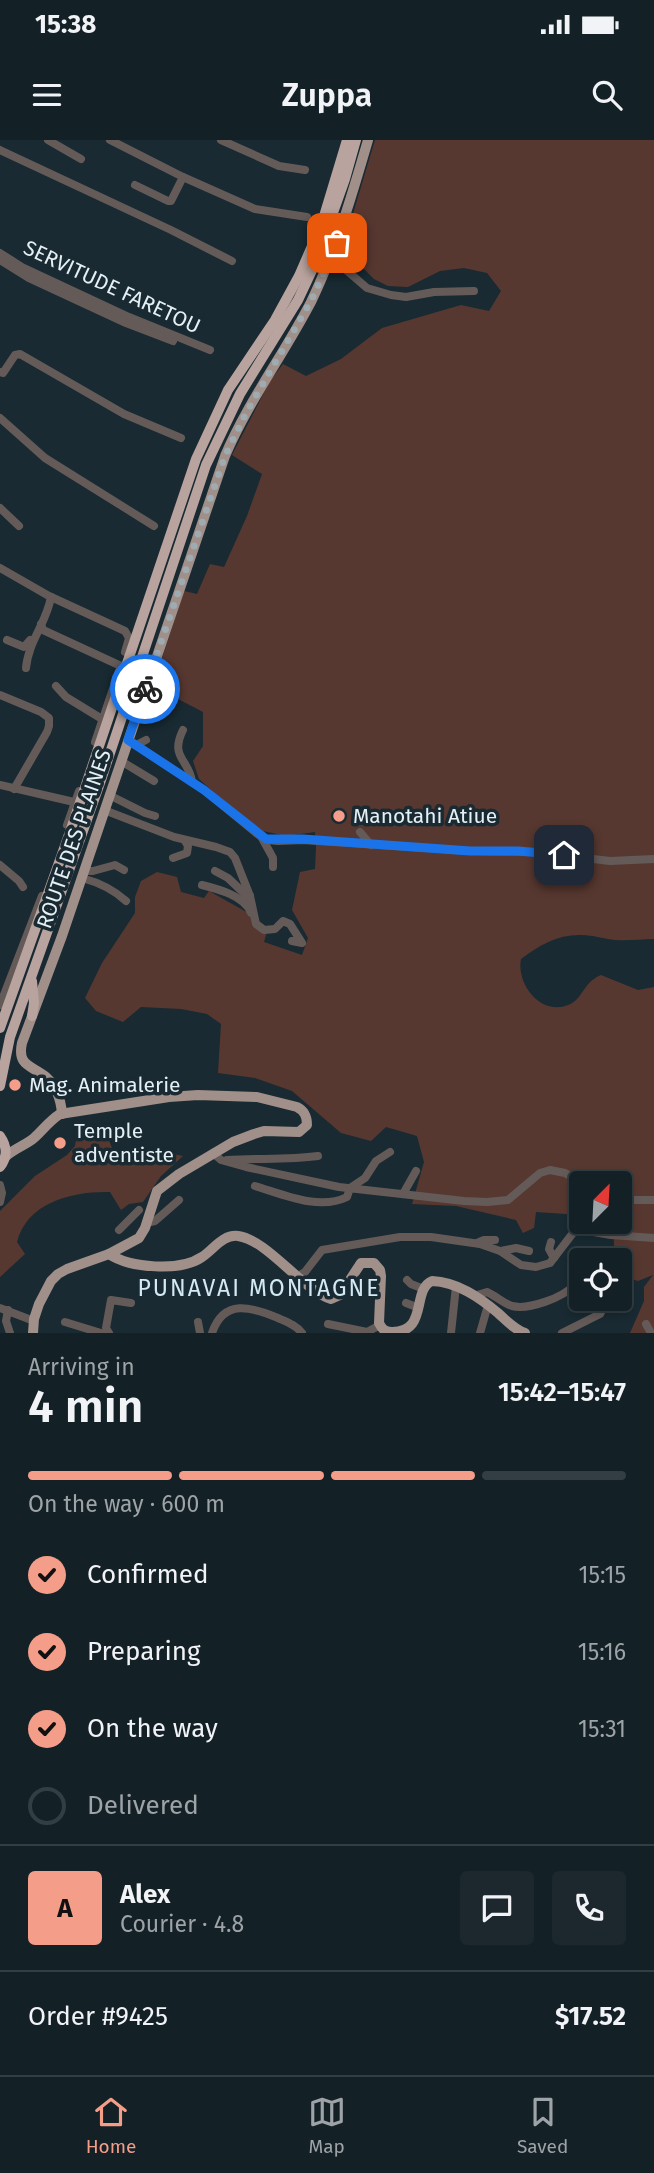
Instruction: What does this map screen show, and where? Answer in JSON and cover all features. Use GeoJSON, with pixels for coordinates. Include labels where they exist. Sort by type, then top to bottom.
{"type":"FeatureCollection","features":[{"type":"Feature","properties":{"kind":"highway","name":"ROUTE DES PLAINES"},"geometry":{"type":"LineString","coordinates":[[0,1028],[76,816],[196,459],[228,390],[275,320],[299,276],[322,223],[347,140]]}},
{"type":"Feature","properties":{"kind":"highway","name":"ROUTE DES PLAINES"},"geometry":{"type":"LineString","coordinates":[[0,1086],[8,1044],[101,780],[206,465],[240,394],[298,300],[314,266],[341,192],[356,140]]}},
{"type":"Feature","properties":{"kind":"highway"},"geometry":{"type":"LineString","coordinates":[[32,975],[32,1016]]}},
{"type":"Feature","properties":{"kind":"highway"},"geometry":{"type":"LineString","coordinates":[[2,1139],[3,1162]]}},
{"type":"Feature","properties":{"kind":"main road","name":"ROUTE DES PLAINES"},"geometry":{"type":"LineString","coordinates":[[62,1114],[60,1098],[53,1085],[46,1077],[24,1063],[20,1054],[121,761],[132,743],[225,456],[246,413],[307,309],[331,257],[368,140]]}},
{"type":"Feature","properties":{"kind":"main road"},"geometry":{"type":"LineString","coordinates":[[3,1162],[17,1147],[33,1138],[48,1122],[62,1114],[169,1097],[257,1097],[297,1107],[303,1110],[307,1119],[307,1125],[299,1132],[264,1131],[233,1142],[217,1156],[179,1174],[157,1191],[141,1223],[139,1238],[109,1254],[58,1273],[51,1281],[34,1321],[33,1333]]}},
{"type":"Feature","properties":{"kind":"main road"},"geometry":{"type":"LineString","coordinates":[[2,1139],[17,1147]]}},
{"type":"Feature","properties":{"kind":"main road"},"geometry":{"type":"LineString","coordinates":[[109,1254],[146,1265],[187,1265],[201,1258],[226,1238],[241,1237],[250,1240],[327,1298],[333,1299],[344,1289],[360,1263],[374,1263],[381,1276],[380,1325],[388,1332],[407,1331],[414,1324],[424,1290],[428,1282],[432,1281],[456,1286],[474,1296],[520,1332]]}},
{"type":"Feature","properties":{"kind":"street"},"geometry":{"type":"LineString","coordinates":[[48,140],[80,159]]}},
{"type":"Feature","properties":{"kind":"street"},"geometry":{"type":"LineString","coordinates":[[110,140],[183,177],[260,211],[307,217]]}},
{"type":"Feature","properties":{"kind":"street"},"geometry":{"type":"LineString","coordinates":[[221,140],[279,166],[304,170]]}},
{"type":"Feature","properties":{"kind":"street"},"geometry":{"type":"LineString","coordinates":[[0,150],[232,261]]}},
{"type":"Feature","properties":{"kind":"street"},"geometry":{"type":"LineString","coordinates":[[135,185],[171,201],[183,177]]}},
{"type":"Feature","properties":{"kind":"street","name":"SERVITUDE FARETOU"},"geometry":{"type":"LineString","coordinates":[[0,253],[22,267],[129,317],[210,351]]}},
{"type":"Feature","properties":{"kind":"street"},"geometry":{"type":"LineString","coordinates":[[331,257],[366,288],[391,295],[406,297],[434,292],[474,291]]}},
{"type":"Feature","properties":{"kind":"street","name":"SERVITUDE FARETOU"},"geometry":{"type":"LineString","coordinates":[[0,260],[29,278],[125,323],[180,344]]}},
{"type":"Feature","properties":{"kind":"street"},"geometry":{"type":"LineString","coordinates":[[0,372],[5,372],[18,353],[124,414],[181,438]]}},
{"type":"Feature","properties":{"kind":"street"},"geometry":{"type":"LineString","coordinates":[[0,418],[45,458],[154,526]]}},
{"type":"Feature","properties":{"kind":"street"},"geometry":{"type":"LineString","coordinates":[[2,513],[19,526]]}},
{"type":"Feature","properties":{"kind":"street"},"geometry":{"type":"LineString","coordinates":[[0,568],[48,596],[129,635],[51,873],[3,984],[0,1004]]}},
{"type":"Feature","properties":{"kind":"street"},"geometry":{"type":"LineString","coordinates":[[26,668],[27,654],[41,624],[48,596]]}},
{"type":"Feature","properties":{"kind":"street"},"geometry":{"type":"LineString","coordinates":[[7,640],[21,647],[26,646],[48,596]]}},
{"type":"Feature","properties":{"kind":"street"},"geometry":{"type":"LineString","coordinates":[[41,624],[44,630],[121,666]]}},
{"type":"Feature","properties":{"kind":"street"},"geometry":{"type":"LineString","coordinates":[[56,686],[66,697],[102,719]]}},
{"type":"Feature","properties":{"kind":"street"},"geometry":{"type":"LineString","coordinates":[[0,695],[41,712],[50,722],[14,789]]}},
{"type":"Feature","properties":{"kind":"street"},"geometry":{"type":"LineString","coordinates":[[184,730],[178,744],[178,754],[192,776],[192,782]]}},
{"type":"Feature","properties":{"kind":"street"},"geometry":{"type":"LineString","coordinates":[[132,743],[146,740]]}},
{"type":"Feature","properties":{"kind":"street"},"geometry":{"type":"LineString","coordinates":[[132,743],[192,782],[268,840],[303,839],[470,851],[518,851],[610,861],[654,859]]}},
{"type":"Feature","properties":{"kind":"street"},"geometry":{"type":"LineString","coordinates":[[121,761],[154,781]]}},
{"type":"Feature","properties":{"kind":"street"},"geometry":{"type":"LineString","coordinates":[[0,785],[74,803]]}},
{"type":"Feature","properties":{"kind":"street"},"geometry":{"type":"LineString","coordinates":[[109,795],[155,816]]}},
{"type":"Feature","properties":{"kind":"street"},"geometry":{"type":"LineString","coordinates":[[132,822],[138,809]]}},
{"type":"Feature","properties":{"kind":"street"},"geometry":{"type":"LineString","coordinates":[[104,810],[185,841],[216,846],[230,852],[250,896],[256,924],[264,930]]}},
{"type":"Feature","properties":{"kind":"street"},"geometry":{"type":"LineString","coordinates":[[359,832],[371,845]]}},
{"type":"Feature","properties":{"kind":"street"},"geometry":{"type":"LineString","coordinates":[[262,838],[273,858],[273,867]]}},
{"type":"Feature","properties":{"kind":"street"},"geometry":{"type":"LineString","coordinates":[[173,858],[187,853],[185,841]]}},
{"type":"Feature","properties":{"kind":"street"},"geometry":{"type":"LineString","coordinates":[[0,865],[23,887]]}},
{"type":"Feature","properties":{"kind":"street"},"geometry":{"type":"LineString","coordinates":[[83,875],[115,865],[124,870]]}},
{"type":"Feature","properties":{"kind":"street"},"geometry":{"type":"LineString","coordinates":[[215,871],[250,896]]}},
{"type":"Feature","properties":{"kind":"street"},"geometry":{"type":"LineString","coordinates":[[83,875],[126,901]]}},
{"type":"Feature","properties":{"kind":"street"},"geometry":{"type":"LineString","coordinates":[[202,885],[225,892],[249,907],[256,928],[275,929],[283,921],[290,924],[302,943],[292,941]]}},
{"type":"Feature","properties":{"kind":"street"},"geometry":{"type":"LineString","coordinates":[[255,1186],[284,1195],[323,1202],[343,1199],[349,1195],[350,1188],[365,1178],[376,1161],[390,1152]]}},
{"type":"Feature","properties":{"kind":"street"},"geometry":{"type":"LineString","coordinates":[[217,1156],[288,1160],[318,1156]]}},
{"type":"Feature","properties":{"kind":"street"},"geometry":{"type":"LineString","coordinates":[[217,1156],[263,1171],[350,1188],[486,1202],[508,1200],[545,1171],[569,1175]]}},
{"type":"Feature","properties":{"kind":"street"},"geometry":{"type":"LineString","coordinates":[[403,1194],[416,1171]]}},
{"type":"Feature","properties":{"kind":"street"},"geometry":{"type":"LineString","coordinates":[[0,1185],[0,1202]]}},
{"type":"Feature","properties":{"kind":"street"},"geometry":{"type":"LineString","coordinates":[[139,1210],[141,1223],[155,1221],[179,1200]]}},
{"type":"Feature","properties":{"kind":"street"},"geometry":{"type":"LineString","coordinates":[[632,1200],[654,1200]]}},
{"type":"Feature","properties":{"kind":"street"},"geometry":{"type":"LineString","coordinates":[[119,1230],[139,1210],[151,1207]]}},
{"type":"Feature","properties":{"kind":"street"},"geometry":{"type":"LineString","coordinates":[[298,1276],[327,1248],[406,1236],[477,1243],[501,1251],[521,1265],[528,1266],[545,1265],[554,1258],[573,1233],[582,1230],[611,1235],[654,1237]]}},
{"type":"Feature","properties":{"kind":"street"},"geometry":{"type":"LineString","coordinates":[[477,1243],[495,1240]]}},
{"type":"Feature","properties":{"kind":"street"},"geometry":{"type":"LineString","coordinates":[[551,1242],[549,1249],[554,1258]]}},
{"type":"Feature","properties":{"kind":"street"},"geometry":{"type":"LineString","coordinates":[[501,1251],[516,1248],[529,1251]]}},
{"type":"Feature","properties":{"kind":"street"},"geometry":{"type":"LineString","coordinates":[[407,1280],[424,1290]]}},
{"type":"Feature","properties":{"kind":"street"},"geometry":{"type":"LineString","coordinates":[[451,1333],[456,1286]]}},
{"type":"Feature","properties":{"kind":"street"},"geometry":{"type":"LineString","coordinates":[[474,1296],[487,1292],[511,1306],[526,1306],[564,1294],[569,1290]]}},
{"type":"Feature","properties":{"kind":"street"},"geometry":{"type":"LineString","coordinates":[[65,1322],[106,1333],[111,1300],[131,1303]]}},
{"type":"Feature","properties":{"kind":"street"},"geometry":{"type":"LineString","coordinates":[[406,1303],[419,1308]]}},
{"type":"Feature","properties":{"kind":"street"},"geometry":{"type":"LineString","coordinates":[[480,1333],[488,1305]]}},
{"type":"Feature","properties":{"kind":"street"},"geometry":{"type":"LineString","coordinates":[[212,1333],[221,1315],[234,1309],[248,1308],[268,1314],[298,1328],[302,1333]]}},
{"type":"Feature","properties":{"kind":"street"},"geometry":{"type":"LineString","coordinates":[[4,1309],[34,1321]]}},
{"type":"Feature","properties":{"kind":"street"},"geometry":{"type":"LineString","coordinates":[[4,1309],[10,1333]]}},
{"type":"Feature","properties":{"kind":"street"},"geometry":{"type":"LineString","coordinates":[[562,1333],[603,1311]]}},
{"type":"Feature","properties":{"kind":"street"},"geometry":{"type":"LineString","coordinates":[[264,1325],[268,1314]]}},
{"type":"Feature","properties":{"kind":"street"},"geometry":{"type":"LineString","coordinates":[[198,1322],[200,1333]]}},
{"type":"Feature","properties":{"kind":"street"},"geometry":{"type":"LineString","coordinates":[[328,1324],[367,1332],[380,1325]]}},
{"type":"Feature","properties":{"kind":"street"},"geometry":{"type":"LineString","coordinates":[[646,1324],[651,1333]]}},
{"type":"Feature","properties":{"kind":"shaded area"},"geometry":{"type":"Polygon","coordinates":[[[375,140],[654,140],[654,939],[620,940],[586,935],[565,936],[542,945],[521,959],[520,969],[532,996],[549,1006],[558,1007],[573,1003],[590,982],[601,975],[638,990],[654,987],[654,1333],[630,1333],[644,1301],[644,1287],[653,1275],[638,1281],[632,1279],[632,1248],[614,1248],[613,1234],[632,1234],[632,1171],[569,1171],[569,1214],[536,1212],[534,1228],[523,1233],[516,1220],[456,1206],[412,1204],[424,1162],[417,1136],[386,1127],[371,1141],[341,1133],[292,1091],[255,1078],[218,1073],[221,1024],[207,1014],[181,1009],[141,1007],[123,1022],[96,1011],[85,998],[102,963],[135,913],[135,897],[141,881],[157,872],[177,877],[181,892],[204,898],[209,891],[250,914],[268,928],[264,942],[302,955],[308,938],[292,910],[300,872],[315,869],[315,832],[286,836],[263,831],[199,779],[193,761],[203,746],[203,712],[153,686],[184,591],[197,594],[210,564],[224,567],[247,516],[262,474],[232,455],[270,381],[283,364],[306,376],[341,359],[382,328],[461,305],[489,311],[501,291],[487,273],[464,268],[440,271],[408,287],[388,286],[374,279],[348,253],[346,237],[375,140]]]}},
{"type":"Feature","properties":{"kind":"shaded area"},"geometry":{"type":"Polygon","coordinates":[[[108,1137],[113,1151],[140,1147],[183,1156],[161,1176],[143,1202],[129,1204],[121,1210],[110,1192],[96,1192],[67,1197],[41,1208],[22,1228],[17,1242],[25,1254],[0,1277],[0,1211],[35,1176],[67,1155],[75,1146],[76,1140],[108,1137]]]}},
{"type":"Feature","properties":{"kind":"way so far"},"geometry":{"type":"LineString","coordinates":[[145,689],[225,456],[236,431],[311,301],[337,243]]}},
{"type":"Feature","properties":{"kind":"place","name":"Manotahi Atiue"},"geometry":{"type":"Point","coordinates":[339,816]}},
{"type":"Feature","properties":{"kind":"place","name":"Mag. Animalerie"},"geometry":{"type":"Point","coordinates":[15,1085]}},
{"type":"Feature","properties":{"kind":"place","name":"Temple adventiste"},"geometry":{"type":"Point","coordinates":[60,1143]}},
{"type":"Feature","properties":{"kind":"district","name":"PUNAVAI MONTAGNE"},"geometry":{"type":"Point","coordinates":[259,1288]}},
{"type":"Feature","properties":{"kind":"route"},"geometry":{"type":"LineString","coordinates":[[145,689],[128,740],[204,790],[266,839],[564,855]]}}]}
